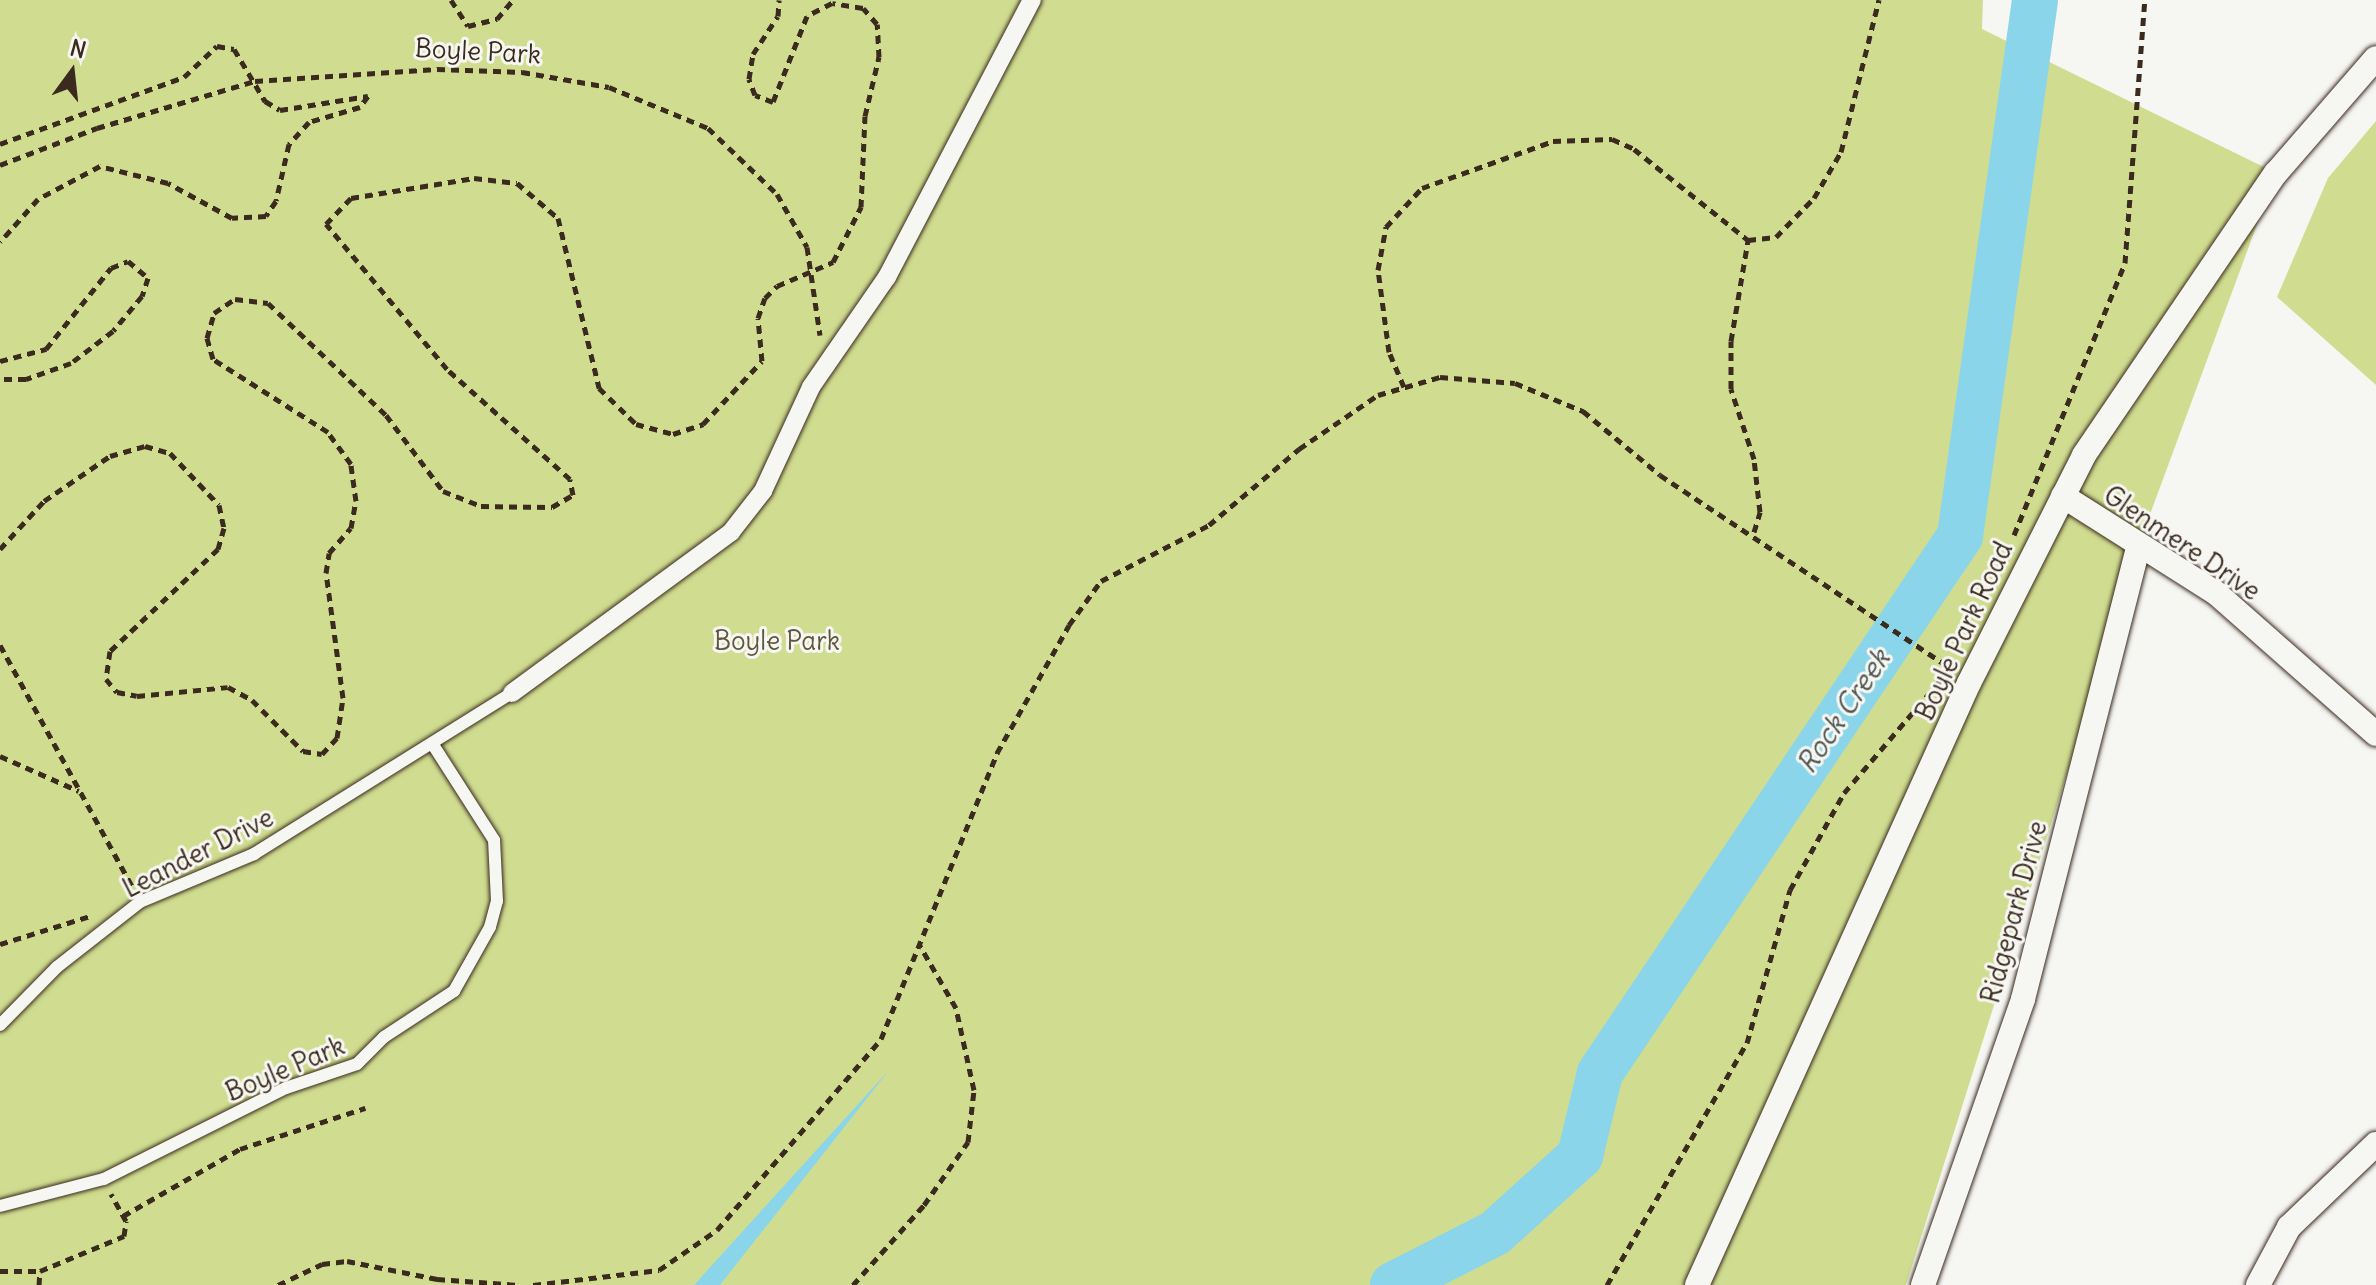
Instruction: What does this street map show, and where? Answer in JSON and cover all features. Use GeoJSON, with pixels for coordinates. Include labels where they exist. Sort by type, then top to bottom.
{"type":"FeatureCollection","features":[{"type":"Feature","properties":{"kind":"street"},"geometry":{"type":"LineString","coordinates":[[512,693],[731,532],[763,491],[795,433],[811,387],[887,277],[1032,0]]}},
{"type":"Feature","properties":{"kind":"street","name":"Boyle Park Road"},"geometry":{"type":"LineString","coordinates":[[1697,1285],[1969,683],[2063,496],[2165,331],[2276,173],[2376,58]]}},
{"type":"Feature","properties":{"kind":"street","name":"Glenmere Drive"},"geometry":{"type":"LineString","coordinates":[[2063,496],[2138,547],[2216,593],[2376,734]]}},
{"type":"Feature","properties":{"kind":"street","name":"Ridgepark Drive"},"geometry":{"type":"LineString","coordinates":[[1923,1285],[2023,999],[2138,547]]}},
{"type":"Feature","properties":{"kind":"street"},"geometry":{"type":"LineString","coordinates":[[2258,1285],[2289,1227],[2376,1144]]}},
{"type":"Feature","properties":{"kind":"lane"},"geometry":{"type":"LineString","coordinates":[[434,746],[512,693]]}},
{"type":"Feature","properties":{"kind":"lane","name":"Leander Drive"},"geometry":{"type":"LineString","coordinates":[[0,1025],[57,967],[140,902],[254,854],[434,746]]}},
{"type":"Feature","properties":{"kind":"lane","name":"Boyle Park"},"geometry":{"type":"LineString","coordinates":[[0,1206],[104,1179],[286,1088],[357,1064],[384,1037],[454,991],[490,927],[497,901],[494,840],[434,746]]}},
{"type":"Feature","properties":{"kind":"path"},"geometry":{"type":"LineString","coordinates":[[451,0],[468,26],[497,19],[513,0]]}},
{"type":"Feature","properties":{"kind":"path"},"geometry":{"type":"LineString","coordinates":[[0,549],[44,501],[110,456],[145,446],[170,453],[219,505],[224,528],[218,549],[110,651],[106,679],[117,692],[137,696],[228,687],[252,700],[303,751],[322,754],[337,738],[343,698],[326,573],[329,553],[351,528],[356,501],[351,464],[328,432],[213,359],[207,338],[214,313],[235,299],[268,303],[386,415],[443,491],[481,506],[552,507],[573,495],[570,479],[447,369],[326,224],[351,198],[474,178],[517,183],[558,218],[599,388],[636,424],[673,434],[703,424],[737,394],[762,361],[758,318],[765,298],[812,268],[833,262],[861,207],[865,116],[879,57],[877,24],[863,8],[832,3],[807,16],[773,102],[755,95],[749,79],[753,54],[778,16],[779,0]]}},
{"type":"Feature","properties":{"kind":"path"},"geometry":{"type":"LineString","coordinates":[[1404,387],[1389,352],[1378,270],[1386,227],[1422,188],[1553,141],[1612,139],[1634,149],[1748,240],[1776,237],[1814,198],[1841,152],[1879,0]]}},
{"type":"Feature","properties":{"kind":"path"},"geometry":{"type":"LineString","coordinates":[[2012,539],[2125,263],[2145,0]]}},
{"type":"Feature","properties":{"kind":"path"},"geometry":{"type":"LineString","coordinates":[[0,144],[184,77],[217,46],[234,49],[265,101],[280,110],[368,96],[360,107],[309,122],[289,144],[276,201],[266,216],[232,218],[168,183],[100,166],[38,199],[0,242]]}},
{"type":"Feature","properties":{"kind":"path","name":"Boyle Park"},"geometry":{"type":"LineString","coordinates":[[0,165],[97,128],[255,81],[437,69],[522,72],[638,95],[708,128],[740,156],[789,211],[812,268],[819,347]]}},
{"type":"Feature","properties":{"kind":"path"},"geometry":{"type":"LineString","coordinates":[[1748,240],[1731,341],[1731,389],[1754,459],[1760,512],[1754,532]]}},
{"type":"Feature","properties":{"kind":"path"},"geometry":{"type":"LineString","coordinates":[[0,361],[46,349],[111,268],[128,261],[148,278],[142,296],[113,331],[71,363],[26,379],[0,379]]}},
{"type":"Feature","properties":{"kind":"path"},"geometry":{"type":"LineString","coordinates":[[533,1285],[659,1270],[717,1230],[881,1039],[997,753],[1069,625],[1101,581],[1209,525],[1299,449],[1378,395],[1440,377],[1515,383],[1583,411],[1660,475],[1754,532],[1950,668]]}},
{"type":"Feature","properties":{"kind":"path"},"geometry":{"type":"LineString","coordinates":[[0,645],[140,902]]}},
{"type":"Feature","properties":{"kind":"path"},"geometry":{"type":"LineString","coordinates":[[1607,1285],[1747,1043],[1798,876],[1844,793],[1950,668],[1956,655]]}},
{"type":"Feature","properties":{"kind":"path"},"geometry":{"type":"LineString","coordinates":[[0,756],[80,792]]}},
{"type":"Feature","properties":{"kind":"path"},"geometry":{"type":"LineString","coordinates":[[0,944],[97,914]]}},
{"type":"Feature","properties":{"kind":"path"},"geometry":{"type":"LineString","coordinates":[[853,1285],[924,1205],[968,1142],[974,1090],[956,1008],[919,944]]}},
{"type":"Feature","properties":{"kind":"path"},"geometry":{"type":"LineString","coordinates":[[123,1216],[240,1149],[365,1108]]}},
{"type":"Feature","properties":{"kind":"path"},"geometry":{"type":"LineString","coordinates":[[0,1271],[40,1271],[124,1236],[123,1216],[104,1179]]}},
{"type":"Feature","properties":{"kind":"path"},"geometry":{"type":"LineString","coordinates":[[278,1285],[322,1264],[347,1261],[437,1279],[518,1285]]}},
{"type":"Feature","properties":{"kind":"path"},"geometry":{"type":"LineString","coordinates":[[39,1285],[40,1271]]}},
{"type":"Feature","properties":{"kind":"green space","name":"Boyle Park"},"geometry":{"type":"Polygon","coordinates":[[[0,0],[1983,0],[1982,29],[2276,173],[2138,547],[1906,1285],[0,1285],[0,0]]]}},
{"type":"Feature","properties":{"kind":"green space"},"geometry":{"type":"Polygon","coordinates":[[[2376,121],[2376,385],[2277,297],[2328,178],[2376,121]]]}},
{"type":"Feature","properties":{"kind":"water"},"geometry":{"type":"Polygon","coordinates":[[[890,1069],[720,1285],[694,1285],[890,1069]]]}},
{"type":"Feature","properties":{"kind":"waterway","name":"Rock Creek"},"geometry":{"type":"LineString","coordinates":[[1393,1285],[1495,1233],[1580,1156],[1600,1073],[1960,536],[2035,0]]}}]}
